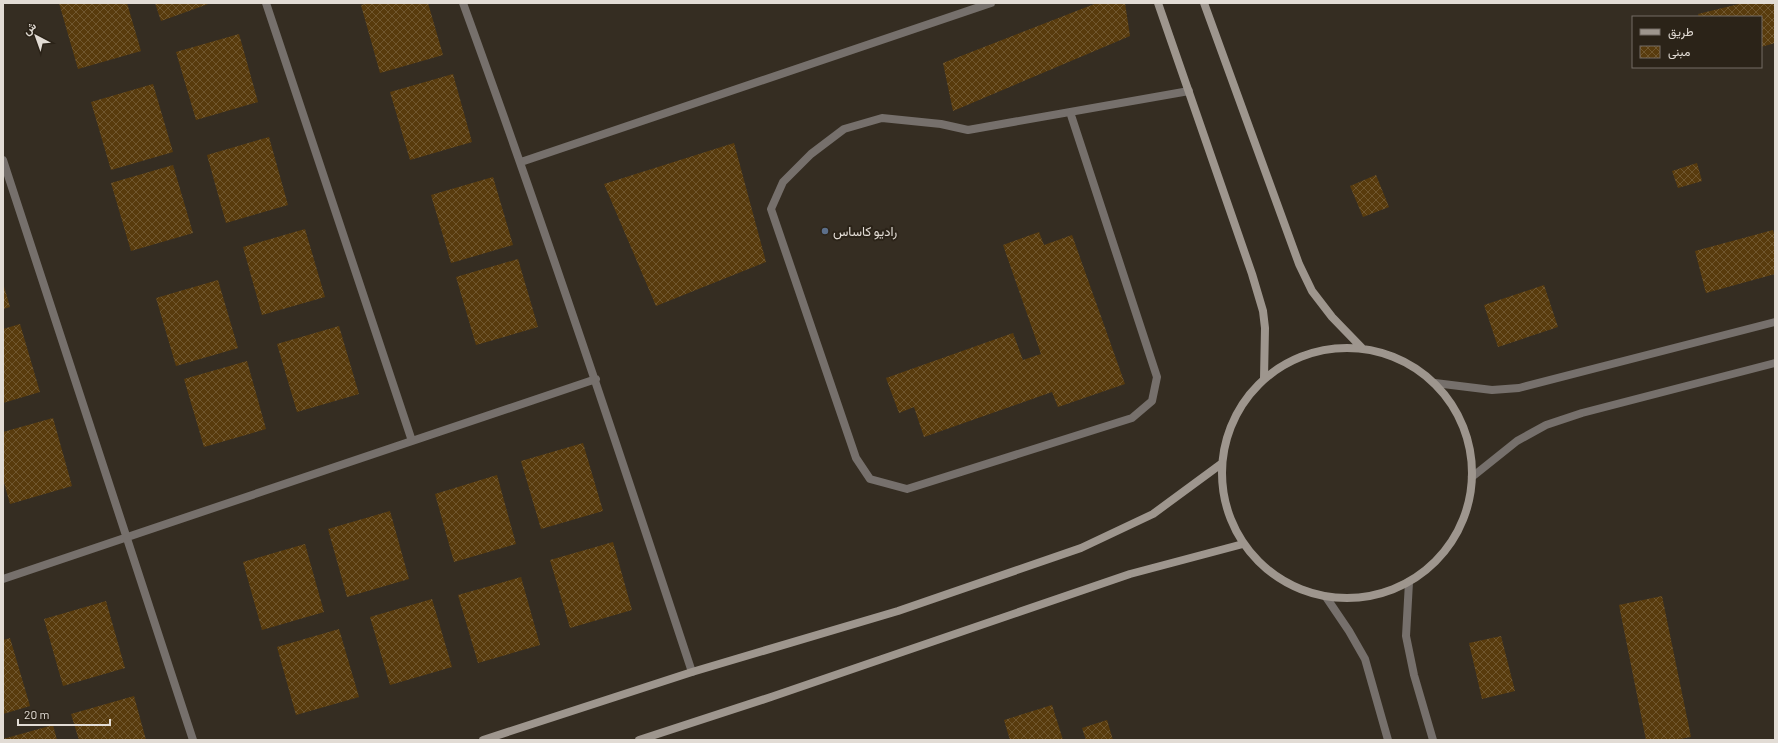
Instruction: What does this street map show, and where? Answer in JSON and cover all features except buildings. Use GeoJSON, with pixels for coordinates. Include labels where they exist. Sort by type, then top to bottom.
{"type":"FeatureCollection","features":[{"type":"Feature","properties":{"kind":"street"},"geometry":{"type":"LineString","coordinates":[[266,3],[412,441]]}},
{"type":"Feature","properties":{"kind":"street"},"geometry":{"type":"LineString","coordinates":[[463,3],[521,162],[596,379],[692,672]]}},
{"type":"Feature","properties":{"kind":"street"},"geometry":{"type":"LineString","coordinates":[[521,162],[991,3]]}},
{"type":"Feature","properties":{"kind":"street"},"geometry":{"type":"LineString","coordinates":[[1158,3],[1252,274],[1263,311],[1265,328],[1264,378]]}},
{"type":"Feature","properties":{"kind":"street"},"geometry":{"type":"LineString","coordinates":[[1204,3],[1298,264],[1312,291],[1332,317],[1362,348]]}},
{"type":"Feature","properties":{"kind":"street"},"geometry":{"type":"LineString","coordinates":[[1070,112],[1157,376],[1152,401],[1132,418],[907,489],[870,479],[856,458],[771,209],[783,182],[811,154],[844,129],[882,118],[941,124],[968,130],[1070,112],[1189,91]]}},
{"type":"Feature","properties":{"kind":"street"},"geometry":{"type":"LineString","coordinates":[[3,160],[193,740]]}},
{"type":"Feature","properties":{"kind":"street"},"geometry":{"type":"LineString","coordinates":[[1436,383],[1492,390],[1519,388],[1775,322]]}},
{"type":"Feature","properties":{"kind":"street"},"geometry":{"type":"LineString","coordinates":[[1362,348],[1402,360],[1436,383],[1464,426],[1472,477],[1464,519],[1441,555],[1409,582],[1376,594],[1354,598],[1326,597],[1293,587],[1265,568],[1243,544],[1230,519],[1222,492],[1221,464],[1234,417],[1264,378],[1294,359],[1300,357],[1327,349],[1362,348]]}},
{"type":"Feature","properties":{"kind":"street"},"geometry":{"type":"LineString","coordinates":[[1472,477],[1517,441],[1546,425],[1582,413],[1775,363]]}},
{"type":"Feature","properties":{"kind":"street"},"geometry":{"type":"LineString","coordinates":[[3,579],[596,379]]}},
{"type":"Feature","properties":{"kind":"street"},"geometry":{"type":"LineString","coordinates":[[483,740],[692,672],[898,611],[1081,548],[1153,514],[1221,464]]}},
{"type":"Feature","properties":{"kind":"street"},"geometry":{"type":"LineString","coordinates":[[639,740],[779,694],[1130,574],[1243,544]]}},
{"type":"Feature","properties":{"kind":"street"},"geometry":{"type":"LineString","coordinates":[[1409,582],[1406,636],[1414,675],[1433,740]]}},
{"type":"Feature","properties":{"kind":"street"},"geometry":{"type":"LineString","coordinates":[[1326,597],[1349,631],[1365,659],[1388,740]]}},
{"type":"Feature","properties":{"kind":"place","name":"راديو كاساس"},"geometry":{"type":"Point","coordinates":[825,231]}}]}
